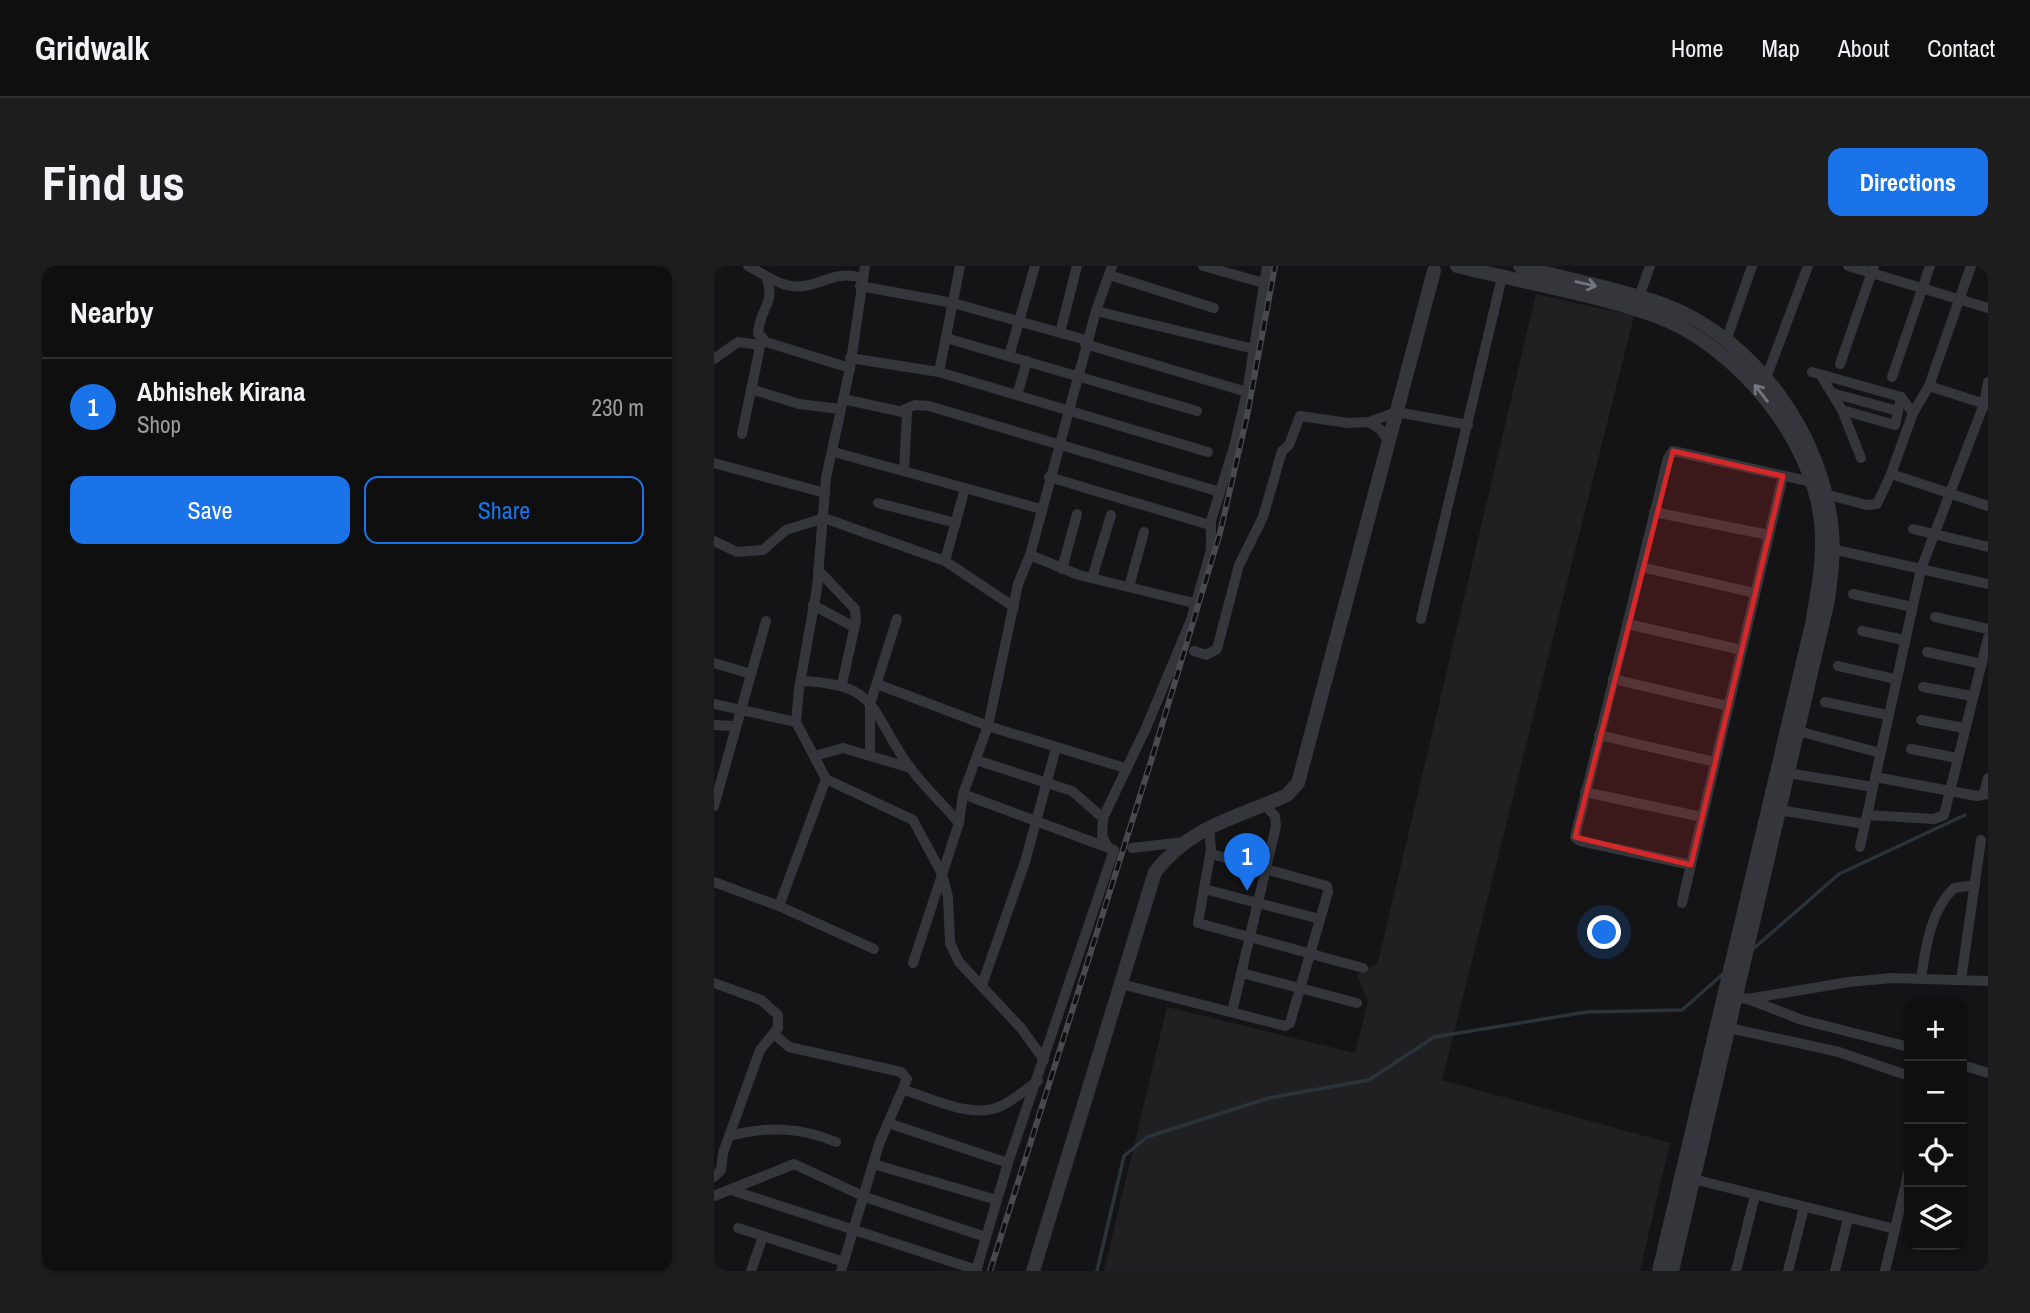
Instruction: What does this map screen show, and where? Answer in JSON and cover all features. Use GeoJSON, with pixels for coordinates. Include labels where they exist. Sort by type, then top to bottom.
{"type":"FeatureCollection","features":[{"type":"Feature","properties":{"kind":"street"},"geometry":{"type":"LineString","coordinates":[[748,266],[792,286],[799,286],[837,269],[852,271],[861,282],[1020,321],[1247,392]]}},
{"type":"Feature","properties":{"kind":"street"},"geometry":{"type":"LineString","coordinates":[[865,266],[825,494],[818,570],[796,722],[826,779],[913,820],[942,874],[948,897],[950,943],[959,962],[982,985],[1044,1060]]}},
{"type":"Feature","properties":{"kind":"street"},"geometry":{"type":"LineString","coordinates":[[939,372],[960,266]]}},
{"type":"Feature","properties":{"kind":"street"},"geometry":{"type":"LineString","coordinates":[[1009,356],[1035,266]]}},
{"type":"Feature","properties":{"kind":"street"},"geometry":{"type":"LineString","coordinates":[[1060,333],[1077,266]]}},
{"type":"Feature","properties":{"kind":"street"},"geometry":{"type":"LineString","coordinates":[[1203,266],[1264,283]]}},
{"type":"Feature","properties":{"kind":"street"},"geometry":{"type":"LineString","coordinates":[[1108,847],[1102,836],[1103,818],[1125,768],[1186,649],[1194,603],[1211,550],[1210,525],[1234,447],[1247,392],[1267,266]]}},
{"type":"Feature","properties":{"kind":"street"},"geometry":{"type":"LineString","coordinates":[[1457,266],[1502,277],[1559,278],[1726,341],[1766,378],[1812,454],[1832,549],[1828,600],[1779,810],[1742,947]]}},
{"type":"Feature","properties":{"kind":"street"},"geometry":{"type":"LineString","coordinates":[[1520,266],[1666,305],[1702,333],[1756,386],[1778,417],[1819,487],[1821,567],[1812,624],[1742,947],[1729,1028],[1672,1271]]}},
{"type":"Feature","properties":{"kind":"street"},"geometry":{"type":"LineString","coordinates":[[1639,298],[1650,266]]}},
{"type":"Feature","properties":{"kind":"street"},"geometry":{"type":"LineString","coordinates":[[1726,341],[1752,266]]}},
{"type":"Feature","properties":{"kind":"street"},"geometry":{"type":"LineString","coordinates":[[1766,378],[1808,266]]}},
{"type":"Feature","properties":{"kind":"street"},"geometry":{"type":"LineString","coordinates":[[1848,266],[1872,270],[1988,309]]}},
{"type":"Feature","properties":{"kind":"street"},"geometry":{"type":"LineString","coordinates":[[1892,377],[1930,266]]}},
{"type":"Feature","properties":{"kind":"street"},"geometry":{"type":"LineString","coordinates":[[1690,865],[1577,839],[1575,832],[1668,458],[1674,451],[1783,476],[1866,505],[1877,503],[1891,474],[1913,413],[1929,386],[1972,266]]}},
{"type":"Feature","properties":{"kind":"street"},"geometry":{"type":"LineString","coordinates":[[1033,1271],[1155,873],[1184,842],[1209,827],[1287,795],[1298,783],[1435,268]]}},
{"type":"Feature","properties":{"kind":"street"},"geometry":{"type":"LineString","coordinates":[[914,963],[960,823],[963,794],[988,726],[1018,584],[1030,555],[1085,342],[1110,270],[1214,308]]}},
{"type":"Feature","properties":{"kind":"street"},"geometry":{"type":"LineString","coordinates":[[1840,364],[1872,270]]}},
{"type":"Feature","properties":{"kind":"street"},"geometry":{"type":"LineString","coordinates":[[742,434],[761,341],[758,334],[759,322],[770,303],[771,290],[766,275]]}},
{"type":"Feature","properties":{"kind":"street"},"geometry":{"type":"LineString","coordinates":[[1421,619],[1502,277]]}},
{"type":"Feature","properties":{"kind":"street"},"geometry":{"type":"LineString","coordinates":[[1096,311],[1254,349]]}},
{"type":"Feature","properties":{"kind":"street"},"geometry":{"type":"LineString","coordinates":[[946,338],[1198,411]]}},
{"type":"Feature","properties":{"kind":"street"},"geometry":{"type":"LineString","coordinates":[[714,359],[738,342],[761,341],[850,363],[939,372],[1208,452]]}},
{"type":"Feature","properties":{"kind":"street"},"geometry":{"type":"LineString","coordinates":[[1017,395],[1027,361]]}},
{"type":"Feature","properties":{"kind":"street"},"geometry":{"type":"LineString","coordinates":[[1861,458],[1842,410],[1816,373],[1901,397],[1913,413]]}},
{"type":"Feature","properties":{"kind":"street"},"geometry":{"type":"LineString","coordinates":[[1860,846],[1921,569],[1932,534],[1986,404],[1988,382]]}},
{"type":"Feature","properties":{"kind":"street"},"geometry":{"type":"LineString","coordinates":[[1929,386],[1986,404]]}},
{"type":"Feature","properties":{"kind":"street"},"geometry":{"type":"LineString","coordinates":[[751,389],[799,404],[841,404],[903,410],[929,406],[1220,492]]}},
{"type":"Feature","properties":{"kind":"street"},"geometry":{"type":"LineString","coordinates":[[1832,393],[1898,411]]}},
{"type":"Feature","properties":{"kind":"street"},"geometry":{"type":"LineString","coordinates":[[1842,410],[1895,425],[1901,397]]}},
{"type":"Feature","properties":{"kind":"street"},"geometry":{"type":"LineString","coordinates":[[903,410],[909,419],[904,471]]}},
{"type":"Feature","properties":{"kind":"street"},"geometry":{"type":"LineString","coordinates":[[1186,649],[1206,655],[1217,649],[1239,565],[1263,517],[1282,452],[1289,445],[1300,416],[1348,423],[1369,422],[1397,412],[1468,425]]}},
{"type":"Feature","properties":{"kind":"street"},"geometry":{"type":"LineString","coordinates":[[1369,422],[1381,430],[1389,443]]}},
{"type":"Feature","properties":{"kind":"street"},"geometry":{"type":"LineString","coordinates":[[834,452],[1041,509]]}},
{"type":"Feature","properties":{"kind":"street"},"geometry":{"type":"LineString","coordinates":[[714,463],[825,494]]}},
{"type":"Feature","properties":{"kind":"street"},"geometry":{"type":"LineString","coordinates":[[1891,474],[1988,506]]}},
{"type":"Feature","properties":{"kind":"street"},"geometry":{"type":"LineString","coordinates":[[1682,903],[1783,476]]}},
{"type":"Feature","properties":{"kind":"street"},"geometry":{"type":"LineString","coordinates":[[1049,477],[1210,525]]}},
{"type":"Feature","properties":{"kind":"street"},"geometry":{"type":"LineString","coordinates":[[945,561],[965,488]]}},
{"type":"Feature","properties":{"kind":"street"},"geometry":{"type":"LineString","coordinates":[[878,503],[956,523]]}},
{"type":"Feature","properties":{"kind":"street"},"geometry":{"type":"LineString","coordinates":[[1654,512],[1769,535]]}},
{"type":"Feature","properties":{"kind":"street"},"geometry":{"type":"LineString","coordinates":[[1062,569],[1077,514]]}},
{"type":"Feature","properties":{"kind":"street"},"geometry":{"type":"LineString","coordinates":[[1092,578],[1111,515]]}},
{"type":"Feature","properties":{"kind":"street"},"geometry":{"type":"LineString","coordinates":[[714,541],[737,552],[763,550],[786,530],[824,518],[945,561],[1014,607]]}},
{"type":"Feature","properties":{"kind":"street"},"geometry":{"type":"LineString","coordinates":[[1913,529],[1988,547]]}},
{"type":"Feature","properties":{"kind":"street"},"geometry":{"type":"LineString","coordinates":[[1129,587],[1143,531]]}},
{"type":"Feature","properties":{"kind":"street"},"geometry":{"type":"LineString","coordinates":[[1832,549],[1988,584]]}},
{"type":"Feature","properties":{"kind":"street"},"geometry":{"type":"LineString","coordinates":[[1030,555],[1092,578],[1194,603]]}},
{"type":"Feature","properties":{"kind":"street"},"geometry":{"type":"LineString","coordinates":[[1641,567],[1755,593]]}},
{"type":"Feature","properties":{"kind":"street"},"geometry":{"type":"LineString","coordinates":[[818,570],[853,605],[855,627],[842,684]]}},
{"type":"Feature","properties":{"kind":"street"},"geometry":{"type":"LineString","coordinates":[[1853,594],[1912,607]]}},
{"type":"Feature","properties":{"kind":"street"},"geometry":{"type":"LineString","coordinates":[[813,605],[855,627]]}},
{"type":"Feature","properties":{"kind":"street"},"geometry":{"type":"LineString","coordinates":[[1935,617],[1988,629]]}},
{"type":"Feature","properties":{"kind":"street"},"geometry":{"type":"LineString","coordinates":[[870,755],[870,704],[897,618]]}},
{"type":"Feature","properties":{"kind":"street"},"geometry":{"type":"LineString","coordinates":[[714,806],[734,726],[766,621]]}},
{"type":"Feature","properties":{"kind":"street"},"geometry":{"type":"LineString","coordinates":[[1627,624],[1742,650]]}},
{"type":"Feature","properties":{"kind":"street"},"geometry":{"type":"LineString","coordinates":[[1862,631],[1904,640]]}},
{"type":"Feature","properties":{"kind":"street"},"geometry":{"type":"LineString","coordinates":[[1779,810],[1866,820],[1934,818],[1944,815],[1988,638]]}},
{"type":"Feature","properties":{"kind":"street"},"geometry":{"type":"LineString","coordinates":[[1927,652],[1984,661]]}},
{"type":"Feature","properties":{"kind":"street"},"geometry":{"type":"LineString","coordinates":[[714,663],[751,674]]}},
{"type":"Feature","properties":{"kind":"street"},"geometry":{"type":"LineString","coordinates":[[1838,666],[1895,679]]}},
{"type":"Feature","properties":{"kind":"street"},"geometry":{"type":"LineString","coordinates":[[1613,679],[1728,706]]}},
{"type":"Feature","properties":{"kind":"street"},"geometry":{"type":"LineString","coordinates":[[801,681],[842,684],[870,704],[911,768],[960,823]]}},
{"type":"Feature","properties":{"kind":"street"},"geometry":{"type":"LineString","coordinates":[[877,684],[988,726],[1125,768]]}},
{"type":"Feature","properties":{"kind":"street"},"geometry":{"type":"LineString","coordinates":[[1923,687],[1972,696]]}},
{"type":"Feature","properties":{"kind":"street"},"geometry":{"type":"LineString","coordinates":[[1825,702],[1887,715]]}},
{"type":"Feature","properties":{"kind":"street"},"geometry":{"type":"LineString","coordinates":[[714,704],[796,722]]}},
{"type":"Feature","properties":{"kind":"street"},"geometry":{"type":"LineString","coordinates":[[1921,720],[1964,728]]}},
{"type":"Feature","properties":{"kind":"street"},"geometry":{"type":"LineString","coordinates":[[714,724],[734,726]]}},
{"type":"Feature","properties":{"kind":"street"},"geometry":{"type":"LineString","coordinates":[[1798,732],[1880,752]]}},
{"type":"Feature","properties":{"kind":"street"},"geometry":{"type":"LineString","coordinates":[[1599,735],[1715,762]]}},
{"type":"Feature","properties":{"kind":"street"},"geometry":{"type":"LineString","coordinates":[[815,756],[844,748],[911,768]]}},
{"type":"Feature","properties":{"kind":"street"},"geometry":{"type":"LineString","coordinates":[[982,985],[1025,862],[1034,820],[1056,748]]}},
{"type":"Feature","properties":{"kind":"street"},"geometry":{"type":"LineString","coordinates":[[1911,749],[1957,758]]}},
{"type":"Feature","properties":{"kind":"street"},"geometry":{"type":"LineString","coordinates":[[976,760],[1076,793],[1091,810],[1103,818]]}},
{"type":"Feature","properties":{"kind":"street"},"geometry":{"type":"LineString","coordinates":[[1788,773],[1977,796],[1986,793],[1988,778]]}},
{"type":"Feature","properties":{"kind":"street"},"geometry":{"type":"LineString","coordinates":[[779,906],[826,779]]}},
{"type":"Feature","properties":{"kind":"street"},"geometry":{"type":"LineString","coordinates":[[1585,792],[1702,817]]}},
{"type":"Feature","properties":{"kind":"street"},"geometry":{"type":"LineString","coordinates":[[731,1189],[976,1271],[1008,1163],[1038,1081],[1114,850],[963,794]]}},
{"type":"Feature","properties":{"kind":"street"},"geometry":{"type":"LineString","coordinates":[[1233,1012],[1252,938],[1276,820],[1265,805]]}},
{"type":"Feature","properties":{"kind":"street"},"geometry":{"type":"LineString","coordinates":[[1209,827],[1211,854],[1198,923],[1363,968]]}},
{"type":"Feature","properties":{"kind":"street"},"geometry":{"type":"LineString","coordinates":[[1961,980],[1981,840]]}},
{"type":"Feature","properties":{"kind":"street"},"geometry":{"type":"LineString","coordinates":[[1132,848],[1184,842]]}},
{"type":"Feature","properties":{"kind":"street"},"geometry":{"type":"LineString","coordinates":[[1121,984],[1287,1026],[1311,952],[1328,892],[1327,886],[1211,854]]}},
{"type":"Feature","properties":{"kind":"street"},"geometry":{"type":"LineString","coordinates":[[714,882],[779,906],[874,949]]}},
{"type":"Feature","properties":{"kind":"street"},"geometry":{"type":"LineString","coordinates":[[1921,978],[1929,934],[1940,907],[1954,888],[1975,886]]}},
{"type":"Feature","properties":{"kind":"street"},"geometry":{"type":"LineString","coordinates":[[1204,888],[1320,919]]}},
{"type":"Feature","properties":{"kind":"street"},"geometry":{"type":"LineString","coordinates":[[1242,973],[1357,1003]]}},
{"type":"Feature","properties":{"kind":"street"},"geometry":{"type":"LineString","coordinates":[[1734,994],[1849,982],[1921,978],[1988,981]]}},
{"type":"Feature","properties":{"kind":"street"},"geometry":{"type":"LineString","coordinates":[[714,983],[761,1000],[775,1009],[778,1015],[775,1034],[760,1050],[729,1136],[721,1170],[714,1177]]}},
{"type":"Feature","properties":{"kind":"street"},"geometry":{"type":"LineString","coordinates":[[1734,994],[1802,1020],[1904,1045]]}},
{"type":"Feature","properties":{"kind":"street"},"geometry":{"type":"LineString","coordinates":[[1660,1271],[1734,994]]}},
{"type":"Feature","properties":{"kind":"street"},"geometry":{"type":"LineString","coordinates":[[1729,1028],[1839,1052],[1904,1074]]}},
{"type":"Feature","properties":{"kind":"street"},"geometry":{"type":"LineString","coordinates":[[738,1228],[843,1267],[873,1164],[904,1090],[906,1079],[901,1072],[789,1047],[775,1034]]}},
{"type":"Feature","properties":{"kind":"street"},"geometry":{"type":"LineString","coordinates":[[1967,1067],[1988,1073]]}},
{"type":"Feature","properties":{"kind":"street"},"geometry":{"type":"LineString","coordinates":[[904,1090],[957,1107],[984,1110],[1000,1108],[1038,1081]]}},
{"type":"Feature","properties":{"kind":"street"},"geometry":{"type":"LineString","coordinates":[[888,1123],[1008,1163]]}},
{"type":"Feature","properties":{"kind":"street"},"geometry":{"type":"LineString","coordinates":[[729,1136],[768,1128],[810,1132],[836,1142]]}},
{"type":"Feature","properties":{"kind":"street"},"geometry":{"type":"LineString","coordinates":[[714,1196],[794,1164],[865,1197],[986,1237]]}},
{"type":"Feature","properties":{"kind":"street"},"geometry":{"type":"LineString","coordinates":[[873,1164],[997,1200]]}},
{"type":"Feature","properties":{"kind":"street"},"geometry":{"type":"LineString","coordinates":[[1693,1179],[1895,1229]]}},
{"type":"Feature","properties":{"kind":"street"},"geometry":{"type":"LineString","coordinates":[[1885,1271],[1905,1187]]}},
{"type":"Feature","properties":{"kind":"street"},"geometry":{"type":"LineString","coordinates":[[1736,1271],[1755,1195]]}},
{"type":"Feature","properties":{"kind":"street"},"geometry":{"type":"LineString","coordinates":[[1788,1271],[1804,1207]]}},
{"type":"Feature","properties":{"kind":"street"},"geometry":{"type":"LineString","coordinates":[[1835,1271],[1848,1218]]}},
{"type":"Feature","properties":{"kind":"street"},"geometry":{"type":"LineString","coordinates":[[751,1271],[763,1236]]}},
{"type":"Feature","properties":{"kind":"highlighted area"},"geometry":{"type":"Polygon","coordinates":[[[1673,451],[1783,476],[1691,865],[1575,837],[1673,451]]]}},
{"type":"Feature","properties":{"kind":"shaded area"},"geometry":{"type":"Polygon","coordinates":[[[1536,294],[1634,316],[1442,1080],[1670,1143],[1640,1271],[1104,1271],[1167,1007],[1355,1053],[1368,1002],[1357,975],[1378,962],[1536,294]]]}},
{"type":"Feature","properties":{"kind":"waterway"},"geometry":{"type":"LineString","coordinates":[[1753,949],[1839,874],[1965,815]]}},
{"type":"Feature","properties":{"kind":"waterway"},"geometry":{"type":"LineString","coordinates":[[1097,1271],[1124,1156],[1147,1137],[1269,1098],[1369,1080],[1434,1037],[1587,1012],[1682,1010],[1723,974]]}},
{"type":"Feature","properties":{"kind":"railway"},"geometry":{"type":"LineString","coordinates":[[990,1271],[1220,533],[1247,416],[1275,266]]}},
{"type":"Feature","properties":{"kind":"place","name":"Abhishek Kirana"},"geometry":{"type":"Point","coordinates":[1247,891]}}]}
